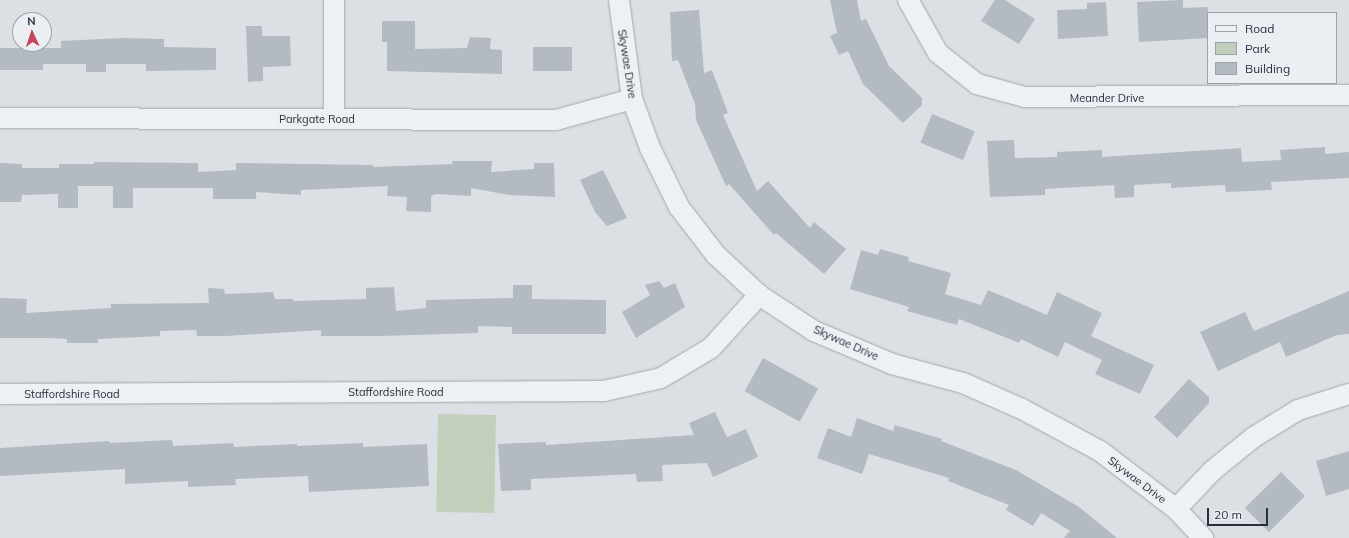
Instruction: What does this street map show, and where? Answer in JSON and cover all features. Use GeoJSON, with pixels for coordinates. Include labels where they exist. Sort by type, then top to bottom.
{"type":"FeatureCollection","features":[{"type":"Feature","properties":{"kind":"street"},"geometry":{"type":"LineString","coordinates":[[334,0],[334,118]]}},
{"type":"Feature","properties":{"kind":"street","name":"Skywae Drive"},"geometry":{"type":"LineString","coordinates":[[619,0],[632,99],[650,148],[679,207],[716,254],[759,295],[814,331],[892,364],[963,383],[1022,409],[1100,451],[1176,509],[1203,538]]}},
{"type":"Feature","properties":{"kind":"street","name":"Meander Drive"},"geometry":{"type":"LineString","coordinates":[[908,0],[938,53],[977,84],[1024,97],[1349,96]]}},
{"type":"Feature","properties":{"kind":"street","name":"Parkgate Road"},"geometry":{"type":"LineString","coordinates":[[0,118],[334,118],[556,120],[632,99]]}},
{"type":"Feature","properties":{"kind":"street","name":"Staffordshire Road"},"geometry":{"type":"LineString","coordinates":[[0,394],[604,391],[661,378],[711,348],[759,295]]}},
{"type":"Feature","properties":{"kind":"street"},"geometry":{"type":"LineString","coordinates":[[1176,509],[1212,471],[1254,437],[1298,410],[1349,394]]}},
{"type":"Feature","properties":{"kind":"green space"},"geometry":{"type":"Polygon","coordinates":[[[438,414],[496,415],[494,513],[436,512],[438,414]]]}},
{"type":"Feature","properties":{"kind":"building"},"geometry":{"type":"Polygon","coordinates":[[[830,0],[857,0],[861,21],[866,19],[889,66],[922,98],[922,105],[903,123],[863,84],[848,51],[839,55],[830,36],[837,33],[830,0]]]}},
{"type":"Feature","properties":{"kind":"building"},"geometry":{"type":"Polygon","coordinates":[[[995,0],[1005,0],[1035,19],[1019,44],[981,21],[995,0]]]}},
{"type":"Feature","properties":{"kind":"building"},"geometry":{"type":"Polygon","coordinates":[[[1183,0],[1183,8],[1208,7],[1207,38],[1139,42],[1137,2],[1183,0]]]}},
{"type":"Feature","properties":{"kind":"building"},"geometry":{"type":"Polygon","coordinates":[[[1106,2],[1108,36],[1058,39],[1057,10],[1087,9],[1087,3],[1106,2]]]}},
{"type":"Feature","properties":{"kind":"building"},"geometry":{"type":"Polygon","coordinates":[[[699,10],[704,73],[712,70],[728,113],[723,115],[757,191],[768,181],[810,228],[814,222],[846,249],[824,274],[776,233],[774,235],[729,184],[726,186],[696,120],[695,104],[678,60],[672,61],[670,12],[699,10]]]}},
{"type":"Feature","properties":{"kind":"building"},"geometry":{"type":"Polygon","coordinates":[[[382,21],[415,21],[415,49],[467,48],[470,37],[491,38],[490,49],[502,50],[502,74],[387,71],[387,42],[382,42],[382,21]]]}},
{"type":"Feature","properties":{"kind":"building"},"geometry":{"type":"Polygon","coordinates":[[[246,26],[262,26],[262,36],[290,36],[291,66],[263,67],[263,81],[248,82],[246,26]]]}},
{"type":"Feature","properties":{"kind":"building"},"geometry":{"type":"Polygon","coordinates":[[[122,38],[164,39],[164,47],[216,48],[216,70],[146,71],[146,64],[106,64],[106,72],[86,72],[86,64],[43,64],[43,70],[0,70],[0,48],[12,48],[12,52],[52,52],[52,48],[61,48],[61,41],[122,38]]]}},
{"type":"Feature","properties":{"kind":"building"},"geometry":{"type":"Polygon","coordinates":[[[533,47],[572,47],[572,71],[533,71],[533,47]]]}},
{"type":"Feature","properties":{"kind":"building"},"geometry":{"type":"Polygon","coordinates":[[[932,114],[975,131],[963,160],[920,143],[932,114]]]}},
{"type":"Feature","properties":{"kind":"building"},"geometry":{"type":"Polygon","coordinates":[[[1014,140],[1015,158],[1057,157],[1057,152],[1102,150],[1102,157],[1241,148],[1242,162],[1281,160],[1280,150],[1325,147],[1325,154],[1349,152],[1349,178],[1271,182],[1272,190],[1226,192],[1225,185],[1171,188],[1171,183],[1134,185],[1134,197],[1115,198],[1114,185],[1045,189],[1045,195],[990,197],[987,141],[1014,140]]]}},
{"type":"Feature","properties":{"kind":"building"},"geometry":{"type":"Polygon","coordinates":[[[452,161],[492,161],[491,172],[534,169],[534,163],[554,163],[555,197],[509,195],[471,188],[471,196],[436,194],[431,196],[431,212],[406,211],[407,197],[387,196],[388,186],[301,190],[301,195],[256,192],[256,199],[213,199],[213,188],[133,188],[133,208],[113,208],[113,186],[78,186],[78,208],[58,208],[58,194],[22,195],[21,202],[0,202],[0,163],[22,164],[22,168],[59,168],[59,164],[94,164],[94,162],[198,163],[198,172],[236,170],[236,163],[373,165],[373,167],[453,164],[452,161]]]}},
{"type":"Feature","properties":{"kind":"building"},"geometry":{"type":"Polygon","coordinates":[[[603,170],[627,218],[607,226],[595,212],[580,180],[603,170]]]}},
{"type":"Feature","properties":{"kind":"building"},"geometry":{"type":"Polygon","coordinates":[[[880,249],[909,257],[908,261],[951,273],[945,294],[981,305],[988,290],[1047,315],[1057,292],[1102,313],[1091,336],[1154,365],[1140,394],[1095,374],[1102,360],[1065,342],[1058,357],[1021,339],[1019,343],[959,319],[957,325],[907,311],[909,307],[850,289],[861,250],[878,255],[880,249]]]}},
{"type":"Feature","properties":{"kind":"building"},"geometry":{"type":"Polygon","coordinates":[[[659,281],[664,288],[675,283],[685,307],[636,338],[622,312],[650,295],[645,285],[659,281]]]}},
{"type":"Feature","properties":{"kind":"building"},"geometry":{"type":"Polygon","coordinates":[[[513,285],[532,285],[532,299],[606,300],[606,334],[512,334],[512,327],[478,326],[478,333],[380,336],[321,336],[321,330],[226,336],[197,336],[196,330],[160,331],[160,336],[98,339],[98,343],[67,343],[67,339],[48,338],[0,338],[0,298],[27,299],[26,313],[111,308],[111,304],[209,303],[208,288],[224,289],[225,294],[273,292],[275,299],[293,299],[293,301],[366,299],[366,288],[394,287],[396,311],[426,308],[426,300],[513,298],[513,285]]]}},
{"type":"Feature","properties":{"kind":"building"},"geometry":{"type":"Polygon","coordinates":[[[1349,291],[1349,334],[1337,335],[1286,357],[1280,342],[1218,371],[1200,332],[1245,312],[1254,331],[1349,291]]]}},
{"type":"Feature","properties":{"kind":"building"},"geometry":{"type":"Polygon","coordinates":[[[763,358],[818,389],[800,422],[745,391],[763,358]]]}},
{"type":"Feature","properties":{"kind":"building"},"geometry":{"type":"Polygon","coordinates":[[[1189,379],[1209,397],[1209,403],[1177,438],[1154,417],[1189,379]]]}},
{"type":"Feature","properties":{"kind":"building"},"geometry":{"type":"Polygon","coordinates":[[[715,412],[727,437],[746,429],[758,457],[713,477],[707,463],[662,465],[663,481],[637,482],[636,474],[531,479],[531,490],[501,491],[498,444],[546,442],[546,445],[694,435],[689,423],[715,412]]]}},
{"type":"Feature","properties":{"kind":"building"},"geometry":{"type":"Polygon","coordinates":[[[857,418],[893,431],[895,425],[942,439],[941,441],[1016,470],[1079,507],[1117,538],[1064,538],[1070,531],[1041,513],[1033,526],[1006,510],[1009,505],[948,481],[949,478],[869,454],[862,474],[817,458],[828,428],[851,437],[857,418]]]}},
{"type":"Feature","properties":{"kind":"building"},"geometry":{"type":"Polygon","coordinates":[[[172,440],[173,446],[233,443],[234,447],[297,444],[297,446],[363,443],[363,447],[427,444],[429,486],[309,492],[308,476],[235,479],[236,485],[188,487],[188,481],[125,484],[125,469],[0,476],[0,448],[109,441],[110,443],[172,440]]]}},
{"type":"Feature","properties":{"kind":"building"},"geometry":{"type":"Polygon","coordinates":[[[1349,451],[1349,489],[1326,496],[1316,461],[1349,451]]]}},
{"type":"Feature","properties":{"kind":"building"},"geometry":{"type":"Polygon","coordinates":[[[1281,472],[1305,496],[1269,532],[1245,508],[1281,472]]]}}]}
